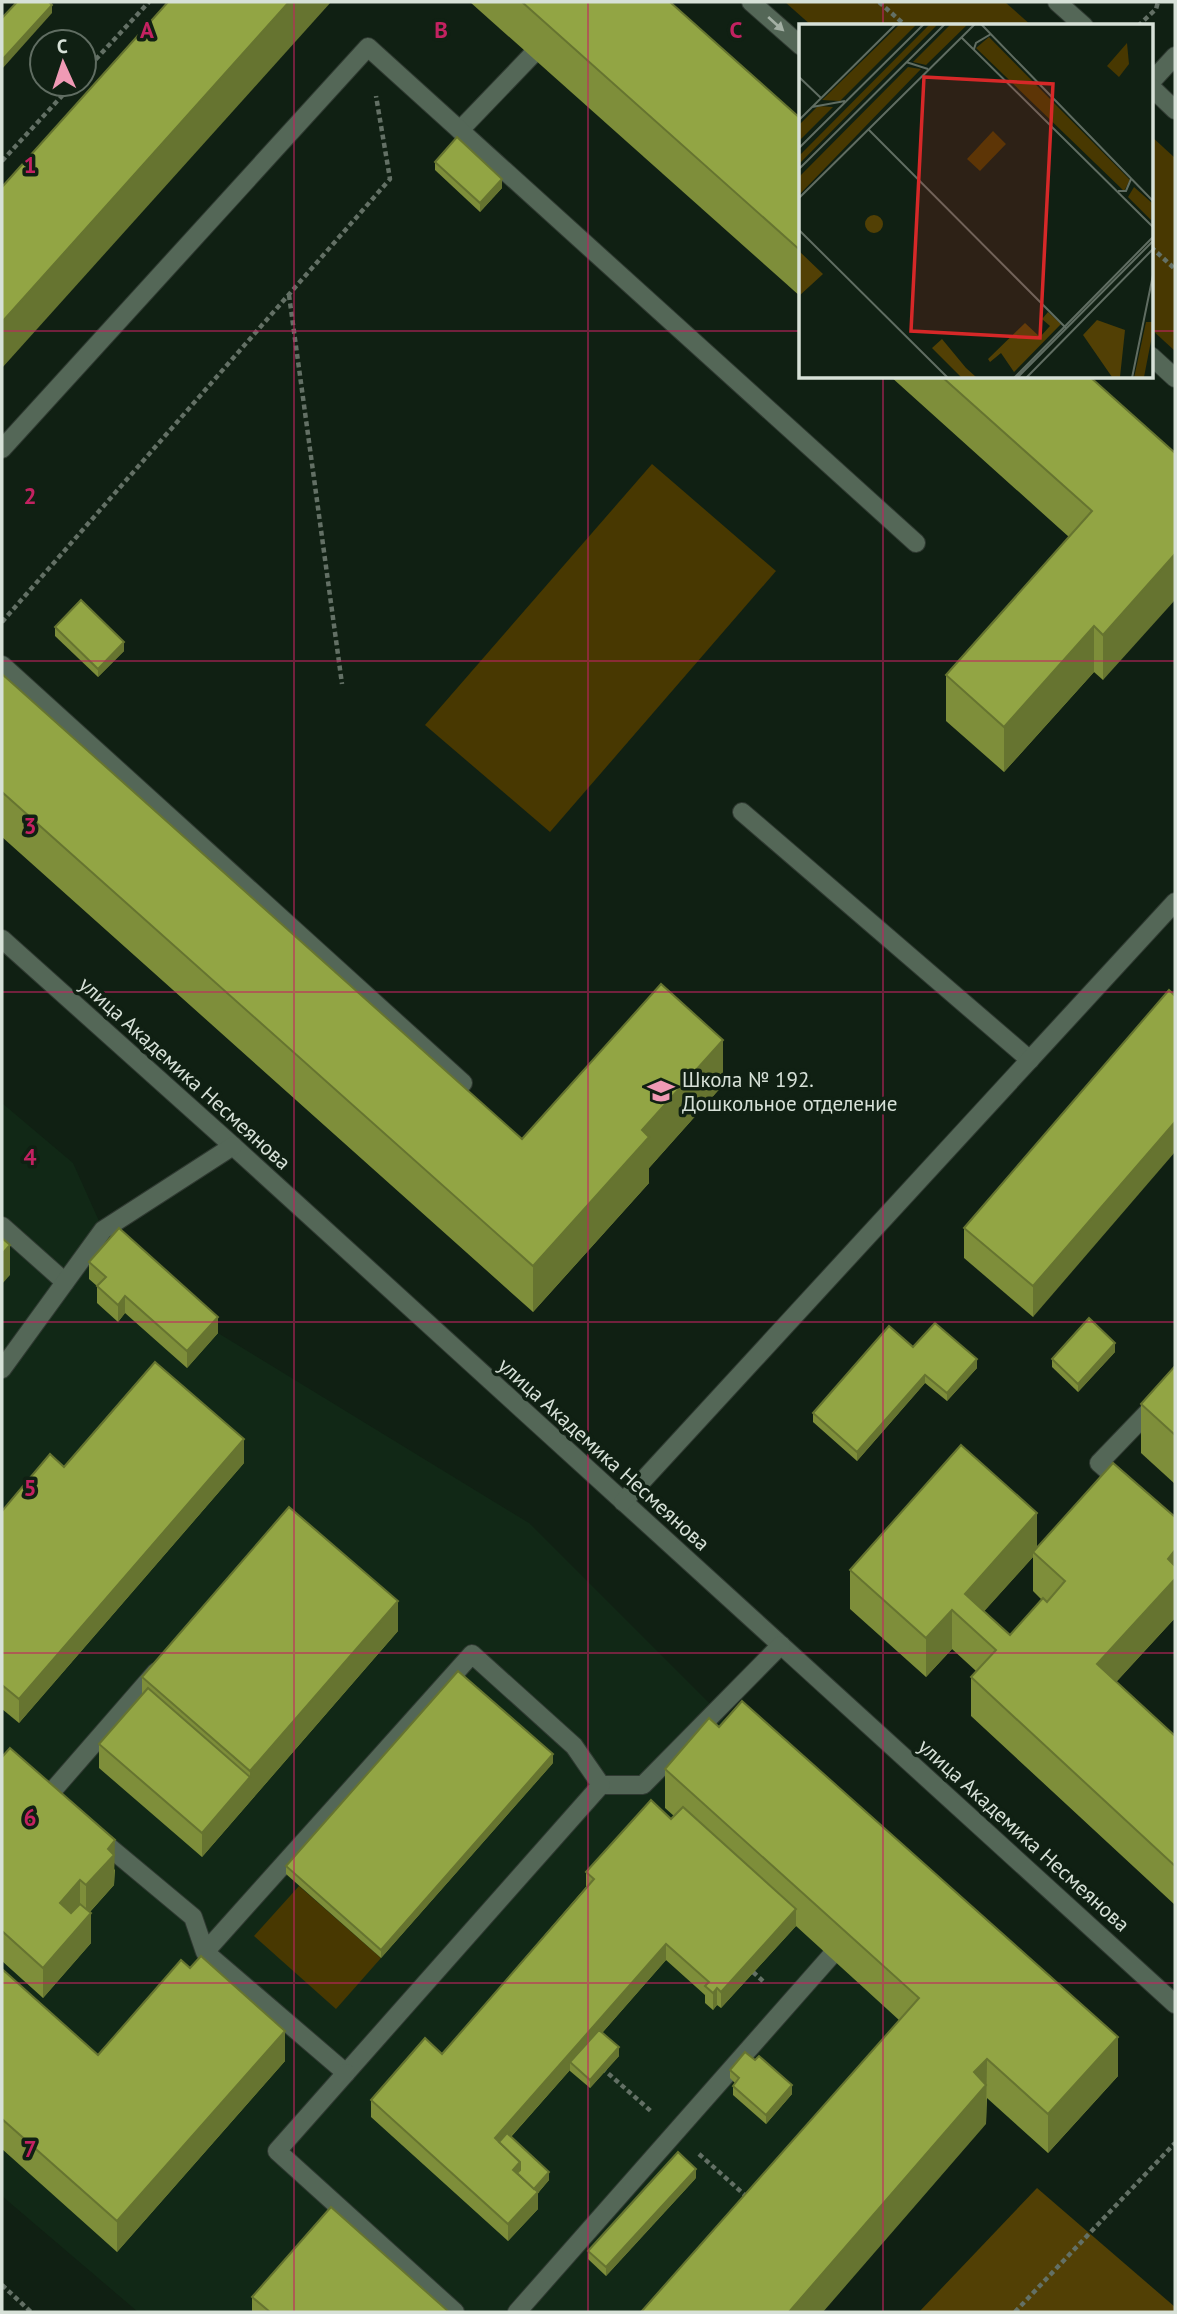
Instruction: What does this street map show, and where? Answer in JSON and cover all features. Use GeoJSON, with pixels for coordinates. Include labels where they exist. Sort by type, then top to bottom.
{"type":"FeatureCollection","features":[{"type":"Feature","properties":{"kind":"street"},"geometry":{"type":"LineString","coordinates":[[751,2],[799,44]]}},
{"type":"Feature","properties":{"kind":"street"},"geometry":{"type":"LineString","coordinates":[[1057,2],[1082,24]]}},
{"type":"Feature","properties":{"kind":"street"},"geometry":{"type":"LineString","coordinates":[[2,449],[368,47],[916,543]]}},
{"type":"Feature","properties":{"kind":"street"},"geometry":{"type":"LineString","coordinates":[[460,130],[531,56]]}},
{"type":"Feature","properties":{"kind":"street"},"geometry":{"type":"LineString","coordinates":[[1152,83],[1175,56]]}},
{"type":"Feature","properties":{"kind":"street"},"geometry":{"type":"LineString","coordinates":[[1152,85],[1175,110]]}},
{"type":"Feature","properties":{"kind":"street"},"geometry":{"type":"LineString","coordinates":[[1152,357],[1175,378]]}},
{"type":"Feature","properties":{"kind":"street"},"geometry":{"type":"LineString","coordinates":[[2,665],[463,1083]]}},
{"type":"Feature","properties":{"kind":"street"},"geometry":{"type":"LineString","coordinates":[[742,812],[1030,1060]]}},
{"type":"Feature","properties":{"kind":"street"},"geometry":{"type":"LineString","coordinates":[[623,1502],[1175,902]]}},
{"type":"Feature","properties":{"kind":"street","name":"улица Академика Несмеянова"},"geometry":{"type":"LineString","coordinates":[[2,939],[1175,2004]]}},
{"type":"Feature","properties":{"kind":"street"},"geometry":{"type":"LineString","coordinates":[[2,1369],[103,1230],[233,1146]]}},
{"type":"Feature","properties":{"kind":"street"},"geometry":{"type":"LineString","coordinates":[[2,1226],[65,1282]]}},
{"type":"Feature","properties":{"kind":"street"},"geometry":{"type":"LineString","coordinates":[[1137,1497],[1099,1463],[1175,1384]]}},
{"type":"Feature","properties":{"kind":"street"},"geometry":{"type":"LineString","coordinates":[[455,2312],[336,2214],[277,2151],[601,1785],[643,1784],[780,1645]]}},
{"type":"Feature","properties":{"kind":"street"},"geometry":{"type":"LineString","coordinates":[[205,1952],[472,1654],[575,1746],[601,1785]]}},
{"type":"Feature","properties":{"kind":"street"},"geometry":{"type":"LineString","coordinates":[[49,1797],[166,1660]]}},
{"type":"Feature","properties":{"kind":"street"},"geometry":{"type":"LineString","coordinates":[[79,1822],[193,1917],[205,1952],[346,2073]]}},
{"type":"Feature","properties":{"kind":"street"},"geometry":{"type":"LineString","coordinates":[[517,2312],[830,1957]]}},
{"type":"Feature","properties":{"kind":"path"},"geometry":{"type":"LineString","coordinates":[[98,57],[149,2]]}},
{"type":"Feature","properties":{"kind":"path"},"geometry":{"type":"LineString","coordinates":[[879,2],[904,24]]}},
{"type":"Feature","properties":{"kind":"path"},"geometry":{"type":"LineString","coordinates":[[1140,24],[1156,9],[1158,2]]}},
{"type":"Feature","properties":{"kind":"path"},"geometry":{"type":"LineString","coordinates":[[2,622],[390,179],[368,47]]}},
{"type":"Feature","properties":{"kind":"path"},"geometry":{"type":"LineString","coordinates":[[2,161],[60,98]]}},
{"type":"Feature","properties":{"kind":"path"},"geometry":{"type":"LineString","coordinates":[[1152,248],[1175,269]]}},
{"type":"Feature","properties":{"kind":"path"},"geometry":{"type":"LineString","coordinates":[[289,294],[342,684]]}},
{"type":"Feature","properties":{"kind":"path"},"geometry":{"type":"LineString","coordinates":[[1015,2312],[1175,2143]]}},
{"type":"Feature","properties":{"kind":"path"},"geometry":{"type":"LineString","coordinates":[[2,2285],[31,2312]]}},
{"type":"Feature","properties":{"kind":"shaded area"},"geometry":{"type":"Polygon","coordinates":[[[785,2],[1005,2],[1030,24],[810,24],[785,2]]]}},
{"type":"Feature","properties":{"kind":"shaded area"},"geometry":{"type":"Polygon","coordinates":[[[1152,137],[1175,158],[1175,351],[1152,330],[1152,137]]]}},
{"type":"Feature","properties":{"kind":"shaded area"},"geometry":{"type":"Polygon","coordinates":[[[652,464],[776,571],[550,832],[425,725],[652,464]]]}},
{"type":"Feature","properties":{"kind":"shaded area"},"geometry":{"type":"Polygon","coordinates":[[[2,1103],[73,1163],[103,1230],[218,1333],[529,1523],[716,1710],[742,1740],[1118,2076],[1048,2153],[986,2098],[974,2111],[986,2124],[823,2312],[138,2312],[2,2196],[2,1103]]]}},
{"type":"Feature","properties":{"kind":"shaded area"},"geometry":{"type":"Polygon","coordinates":[[[299,1886],[381,1958],[336,2009],[254,1936],[299,1886]]]}},
{"type":"Feature","properties":{"kind":"shaded area"},"geometry":{"type":"Polygon","coordinates":[[[1037,2188],[1175,2307],[1175,2312],[919,2312],[1037,2188]]]}},
{"type":"Feature","properties":{"kind":"building"},"geometry":{"type":"Polygon","coordinates":[[[17,2],[49,2],[52,5],[31,28],[28,28],[28,31],[2,60],[2,18],[17,2]]]}},
{"type":"Feature","properties":{"kind":"building"},"geometry":{"type":"Polygon","coordinates":[[[168,2],[289,2],[2,322],[2,187],[82,98],[98,98],[98,80],[168,2]]]}},
{"type":"Feature","properties":{"kind":"building"},"geometry":{"type":"Polygon","coordinates":[[[522,2],[670,2],[799,117],[799,249],[522,2]]]}},
{"type":"Feature","properties":{"kind":"building"},"geometry":{"type":"Polygon","coordinates":[[[457,137],[502,179],[480,203],[435,162],[457,137]]]}},
{"type":"Feature","properties":{"kind":"building"},"geometry":{"type":"Polygon","coordinates":[[[943,378],[1091,378],[1175,453],[1175,554],[1103,635],[1094,626],[1004,727],[946,675],[1092,511],[943,378]]]}},
{"type":"Feature","properties":{"kind":"building"},"geometry":{"type":"Polygon","coordinates":[[[81,600],[124,642],[98,669],[55,627],[81,600]]]}},
{"type":"Feature","properties":{"kind":"building"},"geometry":{"type":"Polygon","coordinates":[[[2,674],[522,1139],[661,984],[723,1040],[642,1130],[649,1137],[533,1266],[2,792],[2,674]]]}},
{"type":"Feature","properties":{"kind":"building"},"geometry":{"type":"Polygon","coordinates":[[[1169,990],[1175,996],[1175,1122],[1033,1286],[964,1228],[1169,990]]]}},
{"type":"Feature","properties":{"kind":"building"},"geometry":{"type":"Polygon","coordinates":[[[119,1228],[218,1317],[187,1351],[125,1296],[118,1305],[97,1286],[106,1277],[89,1262],[119,1228]]]}},
{"type":"Feature","properties":{"kind":"building"},"geometry":{"type":"Polygon","coordinates":[[[2,1238],[10,1245],[2,1254],[2,1238]]]}},
{"type":"Feature","properties":{"kind":"building"},"geometry":{"type":"Polygon","coordinates":[[[1089,1318],[1115,1343],[1078,1384],[1052,1359],[1089,1318]]]}},
{"type":"Feature","properties":{"kind":"building"},"geometry":{"type":"Polygon","coordinates":[[[935,1323],[977,1359],[947,1393],[925,1375],[857,1452],[813,1413],[889,1326],[913,1347],[935,1323]]]}},
{"type":"Feature","properties":{"kind":"building"},"geometry":{"type":"Polygon","coordinates":[[[155,1362],[244,1439],[19,1699],[2,1685],[2,1511],[50,1454],[64,1467],[155,1362]]]}},
{"type":"Feature","properties":{"kind":"building"},"geometry":{"type":"Polygon","coordinates":[[[1175,1366],[1175,1435],[1141,1404],[1175,1366]]]}},
{"type":"Feature","properties":{"kind":"building"},"geometry":{"type":"Polygon","coordinates":[[[961,1445],[1037,1513],[965,1594],[1010,1635],[1043,1598],[1047,1602],[1065,1581],[1033,1552],[1113,1463],[1175,1517],[1175,1550],[1168,1559],[1175,1566],[1175,1579],[1097,1664],[1175,1736],[1175,1866],[971,1677],[996,1650],[952,1610],[926,1638],[850,1570],[961,1445]]]}},
{"type":"Feature","properties":{"kind":"building"},"geometry":{"type":"Polygon","coordinates":[[[289,1507],[398,1601],[250,1771],[142,1677],[289,1507]]]}},
{"type":"Feature","properties":{"kind":"building"},"geometry":{"type":"Polygon","coordinates":[[[458,1671],[553,1754],[381,1950],[286,1866],[458,1671]]]}},
{"type":"Feature","properties":{"kind":"building"},"geometry":{"type":"Polygon","coordinates":[[[148,1688],[250,1777],[202,1833],[99,1744],[148,1688]]]}},
{"type":"Feature","properties":{"kind":"building"},"geometry":{"type":"Polygon","coordinates":[[[742,1701],[1118,2037],[1048,2114],[987,2059],[974,2072],[986,2085],[789,2312],[641,2312],[919,1998],[665,1769],[709,1718],[719,1727],[742,1701]]]}},
{"type":"Feature","properties":{"kind":"building"},"geometry":{"type":"Polygon","coordinates":[[[10,1748],[115,1840],[108,1849],[114,1855],[86,1885],[80,1880],[60,1903],[71,1913],[80,1904],[91,1913],[43,1968],[2,1931],[2,1757],[10,1748]]]}},
{"type":"Feature","properties":{"kind":"building"},"geometry":{"type":"Polygon","coordinates":[[[651,1800],[671,1819],[683,1807],[796,1909],[721,1992],[717,1988],[713,1993],[705,1986],[709,1982],[666,1944],[495,2138],[520,2162],[513,2170],[538,2192],[508,2224],[371,2100],[425,2038],[442,2054],[594,1879],[586,1872],[651,1800]]]}},
{"type":"Feature","properties":{"kind":"building"},"geometry":{"type":"Polygon","coordinates":[[[201,1956],[285,2031],[117,2221],[2,2119],[2,1969],[98,2055],[181,1960],[190,1968],[201,1956]]]}},
{"type":"Feature","properties":{"kind":"building"},"geometry":{"type":"Polygon","coordinates":[[[599,2030],[619,2047],[590,2080],[570,2062],[599,2030]]]}},
{"type":"Feature","properties":{"kind":"building"},"geometry":{"type":"Polygon","coordinates":[[[745,2052],[755,2060],[759,2056],[792,2085],[766,2115],[733,2086],[739,2078],[730,2070],[745,2052]]]}},
{"type":"Feature","properties":{"kind":"building"},"geometry":{"type":"Polygon","coordinates":[[[507,2133],[549,2172],[534,2189],[517,2173],[520,2170],[520,2162],[499,2142],[507,2133]]]}},
{"type":"Feature","properties":{"kind":"building"},"geometry":{"type":"Polygon","coordinates":[[[678,2152],[696,2169],[606,2267],[588,2251],[678,2152]]]}},
{"type":"Feature","properties":{"kind":"building"},"geometry":{"type":"Polygon","coordinates":[[[331,2207],[449,2312],[270,2312],[252,2297],[331,2207]]]}},
{"type":"Feature","properties":{"kind":"place","name":"Школа № 192. Дошкольное отделение"},"geometry":{"type":"Point","coordinates":[661,1091]}}]}
